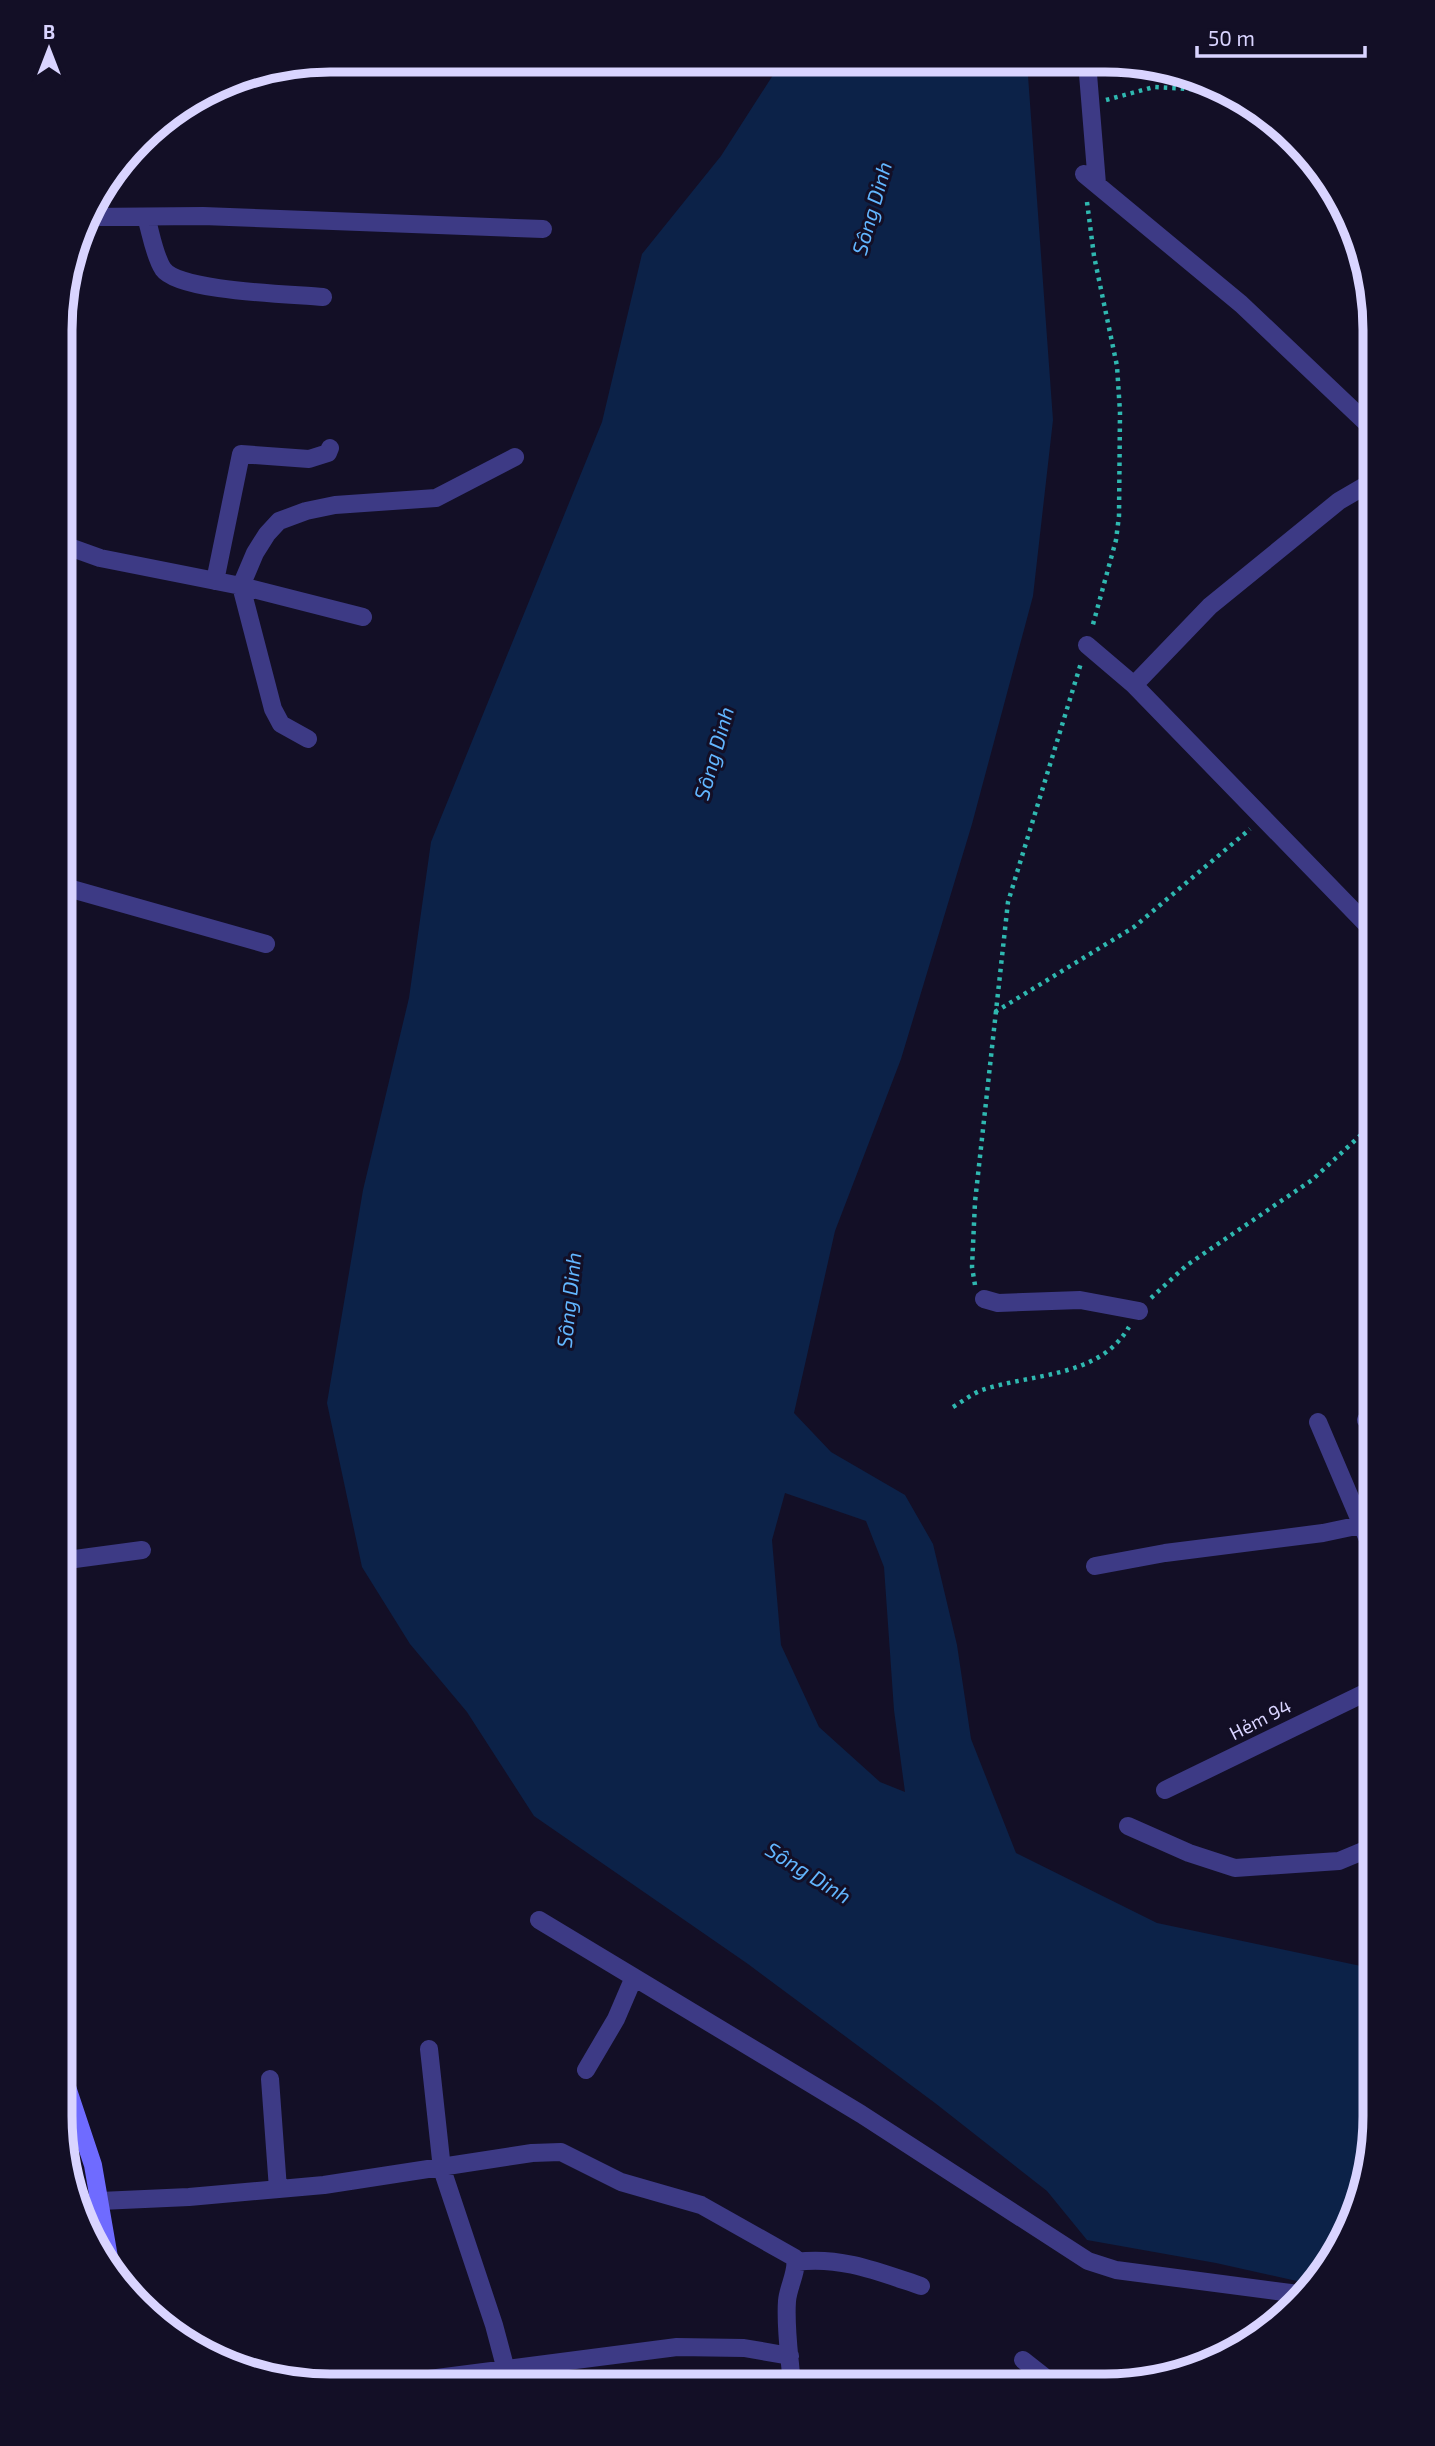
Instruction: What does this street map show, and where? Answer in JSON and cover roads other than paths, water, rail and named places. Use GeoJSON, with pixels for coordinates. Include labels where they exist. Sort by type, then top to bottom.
{"type":"FeatureCollection","features":[{"type":"Feature","properties":{"kind":"street"},"geometry":{"type":"LineString","coordinates":[[1087,72],[1091,179],[1231,296],[1363,419]]}},
{"type":"Feature","properties":{"kind":"street"},"geometry":{"type":"LineString","coordinates":[[146,216],[164,270],[175,278],[214,288],[323,297]]}},
{"type":"Feature","properties":{"kind":"street"},"geometry":{"type":"LineString","coordinates":[[98,217],[203,216],[543,229]]}},
{"type":"Feature","properties":{"kind":"street"},"geometry":{"type":"LineString","coordinates":[[215,581],[241,454],[309,459],[328,453],[330,448]]}},
{"type":"Feature","properties":{"kind":"street"},"geometry":{"type":"LineString","coordinates":[[307,739],[281,724],[273,709],[241,586],[255,552],[279,521],[306,511],[335,505],[436,498],[516,457]]}},
{"type":"Feature","properties":{"kind":"street"},"geometry":{"type":"LineString","coordinates":[[1133,685],[1210,606],[1339,501],[1363,487]]}},
{"type":"Feature","properties":{"kind":"street"},"geometry":{"type":"LineString","coordinates":[[72,548],[100,558],[241,586],[363,617]]}},
{"type":"Feature","properties":{"kind":"street"},"geometry":{"type":"LineString","coordinates":[[1087,645],[1133,685],[1363,921]]}},
{"type":"Feature","properties":{"kind":"street"},"geometry":{"type":"LineString","coordinates":[[72,890],[266,944]]}},
{"type":"Feature","properties":{"kind":"street"},"geometry":{"type":"LineString","coordinates":[[984,1299],[998,1303],[1080,1300],[1139,1311]]}},
{"type":"Feature","properties":{"kind":"street"},"geometry":{"type":"LineString","coordinates":[[1318,1423],[1363,1514]]}},
{"type":"Feature","properties":{"kind":"street"},"geometry":{"type":"LineString","coordinates":[[1095,1566],[1166,1553],[1242,1546],[1363,1525]]}},
{"type":"Feature","properties":{"kind":"street"},"geometry":{"type":"LineString","coordinates":[[72,1559],[142,1550]]}},
{"type":"Feature","properties":{"kind":"street","name":"Hẻm 94"},"geometry":{"type":"LineString","coordinates":[[1165,1790],[1363,1694]]}},
{"type":"Feature","properties":{"kind":"street"},"geometry":{"type":"LineString","coordinates":[[1128,1826],[1189,1853],[1235,1868],[1339,1861],[1363,1851]]}},
{"type":"Feature","properties":{"kind":"street"},"geometry":{"type":"LineString","coordinates":[[539,1920],[924,2154],[1088,2261],[1116,2270],[1293,2293]]}},
{"type":"Feature","properties":{"kind":"street"},"geometry":{"type":"LineString","coordinates":[[586,2070],[616,2019],[634,1976]]}},
{"type":"Feature","properties":{"kind":"street"},"geometry":{"type":"LineString","coordinates":[[429,2049],[442,2169],[507,2374]]}},
{"type":"Feature","properties":{"kind":"street"},"geometry":{"type":"LineString","coordinates":[[270,2078],[278,2189]]}},
{"type":"Feature","properties":{"kind":"street"},"geometry":{"type":"LineString","coordinates":[[72,2100],[85,2137],[108,2247]]}},
{"type":"Feature","properties":{"kind":"street"},"geometry":{"type":"LineString","coordinates":[[100,2200],[278,2189],[442,2169],[532,2153],[571,2154],[621,2182],[701,2205],[783,2249],[796,2262]]}},
{"type":"Feature","properties":{"kind":"street"},"geometry":{"type":"LineString","coordinates":[[796,2262],[818,2259],[845,2261],[921,2286]]}},
{"type":"Feature","properties":{"kind":"street"},"geometry":{"type":"LineString","coordinates":[[791,2374],[787,2301],[796,2262]]}},
{"type":"Feature","properties":{"kind":"street"},"geometry":{"type":"LineString","coordinates":[[521,2374],[707,2346],[790,2356]]}},
{"type":"Feature","properties":{"kind":"street"},"geometry":{"type":"LineString","coordinates":[[1023,2360],[1041,2374]]}},
{"type":"Feature","properties":{"kind":"water","name":"Sông Dinh"},"geometry":{"type":"Polygon","coordinates":[[[775,72],[1028,72],[1053,420],[1033,596],[972,824],[901,1059],[835,1231],[794,1413],[831,1452],[905,1495],[933,1544],[957,1645],[971,1739],[1016,1853],[1157,1923],[1363,1966],[1363,2133],[1358,2166],[1350,2199],[1337,2230],[1302,2282],[1216,2263],[1087,2240],[1047,2191],[935,2103],[748,1964],[534,1816],[467,1712],[410,1644],[362,1567],[327,1403],[363,1190],[409,998],[431,842],[602,422],[642,254],[721,156],[775,72]],[[785,1493],[772,1540],[781,1645],[819,1727],[880,1782],[905,1792],[894,1710],[884,1567],[866,1521],[785,1493]]]}}]}
